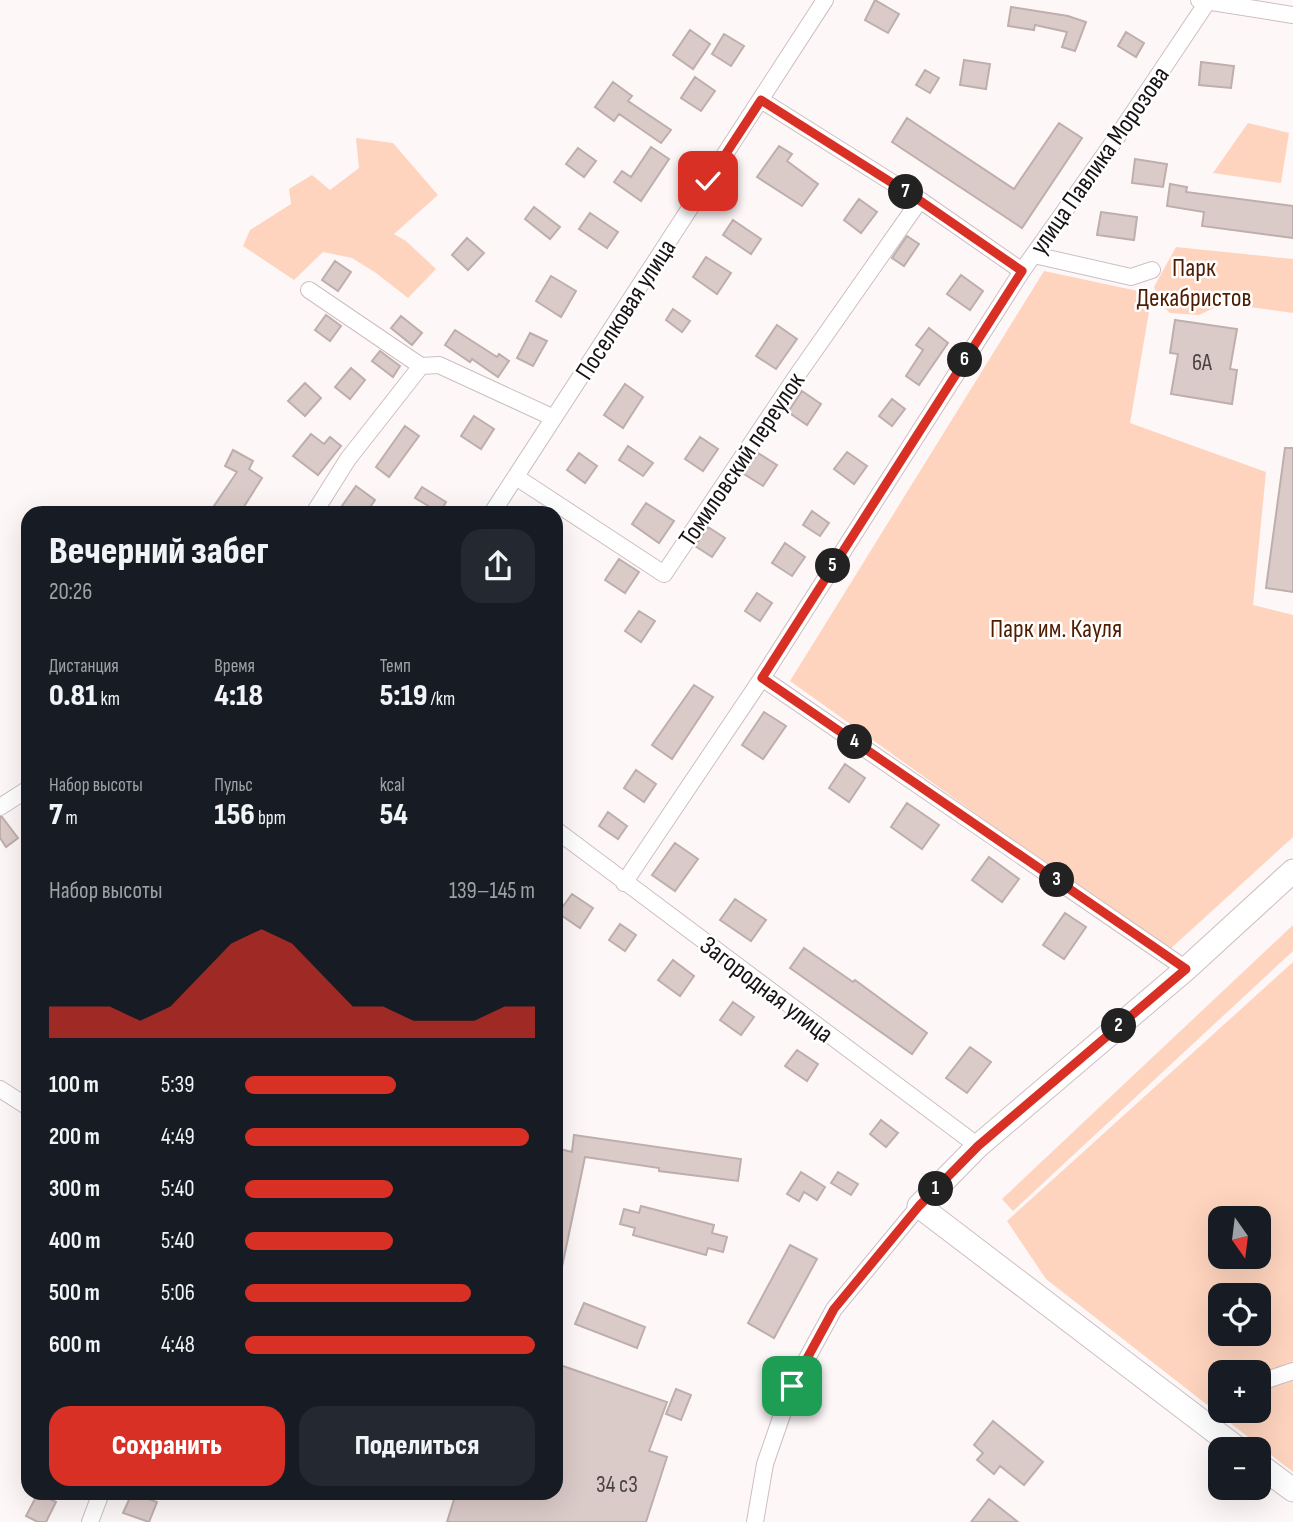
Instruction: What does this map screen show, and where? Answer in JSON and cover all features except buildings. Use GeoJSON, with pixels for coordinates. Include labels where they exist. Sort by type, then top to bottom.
{"type":"FeatureCollection","features":[{"type":"Feature","properties":{"kind":"street","name":"Поселковая улица"},"geometry":{"type":"LineString","coordinates":[[497,506],[825,0]]}},
{"type":"Feature","properties":{"kind":"street"},"geometry":{"type":"LineString","coordinates":[[1204,1],[1293,15]]}},
{"type":"Feature","properties":{"kind":"street","name":"улица Павлика Морозова"},"geometry":{"type":"LineString","coordinates":[[624,883],[762,678],[1022,271],[1115,141],[1204,1]]}},
{"type":"Feature","properties":{"kind":"street"},"geometry":{"type":"LineString","coordinates":[[761,100],[919,200],[1022,271]]}},
{"type":"Feature","properties":{"kind":"street","name":"Томиловский переулок"},"geometry":{"type":"LineString","coordinates":[[563,508],[664,574],[919,200]]}},
{"type":"Feature","properties":{"kind":"street"},"geometry":{"type":"LineString","coordinates":[[1034,254],[1131,277],[1152,270]]}},
{"type":"Feature","properties":{"kind":"street"},"geometry":{"type":"LineString","coordinates":[[309,290],[421,366],[439,365],[554,418]]}},
{"type":"Feature","properties":{"kind":"street"},"geometry":{"type":"LineString","coordinates":[[318,506],[348,459],[421,366]]}},
{"type":"Feature","properties":{"kind":"street","name":"Томиловский переулок"},"geometry":{"type":"LineString","coordinates":[[516,477],[560,506]]}},
{"type":"Feature","properties":{"kind":"street"},"geometry":{"type":"LineString","coordinates":[[762,678],[1186,969]]}},
{"type":"Feature","properties":{"kind":"street"},"geometry":{"type":"LineString","coordinates":[[0,807],[21,794]]}},
{"type":"Feature","properties":{"kind":"street","name":"Загородная улица"},"geometry":{"type":"LineString","coordinates":[[563,835],[978,1146]]}},
{"type":"Feature","properties":{"kind":"street"},"geometry":{"type":"LineString","coordinates":[[755,1522],[765,1464],[792,1386],[834,1309],[919,1206],[978,1146],[1186,969],[1293,871]]}},
{"type":"Feature","properties":{"kind":"street"},"geometry":{"type":"LineString","coordinates":[[0,1089],[21,1102]]}},
{"type":"Feature","properties":{"kind":"street"},"geometry":{"type":"LineString","coordinates":[[919,1206],[1222,1437]]}},
{"type":"Feature","properties":{"kind":"street"},"geometry":{"type":"LineString","coordinates":[[1271,1379],[1293,1371]]}},
{"type":"Feature","properties":{"kind":"street"},"geometry":{"type":"LineString","coordinates":[[1271,1474],[1293,1490]]}},
{"type":"Feature","properties":{"kind":"street"},"geometry":{"type":"LineString","coordinates":[[90,1522],[98,1500]]}},
{"type":"Feature","properties":{"kind":"green space"},"geometry":{"type":"Polygon","coordinates":[[[1248,123],[1289,133],[1281,183],[1213,173],[1248,123]]]}},
{"type":"Feature","properties":{"kind":"green space"},"geometry":{"type":"Polygon","coordinates":[[[356,138],[393,143],[438,195],[394,234],[406,241],[436,269],[408,298],[352,258],[323,252],[294,280],[243,246],[250,230],[291,204],[289,189],[312,175],[330,190],[359,168],[356,138]]]}},
{"type":"Feature","properties":{"kind":"green space","name":"Парк Декабристов"},"geometry":{"type":"Polygon","coordinates":[[[1176,247],[1293,259],[1293,313],[1250,307],[1228,293],[1216,307],[1199,315],[1170,313],[1160,303],[1154,287],[1176,247]]]}},
{"type":"Feature","properties":{"kind":"green space","name":"Парк им. Кауля"},"geometry":{"type":"Polygon","coordinates":[[[1044,271],[1152,294],[1130,423],[1266,472],[1253,605],[1293,615],[1293,837],[1168,951],[790,681],[1044,271]]]}},
{"type":"Feature","properties":{"kind":"green space"},"geometry":{"type":"Polygon","coordinates":[[[1293,925],[1293,951],[1013,1211],[1002,1199],[1293,925]]]}},
{"type":"Feature","properties":{"kind":"green space"},"geometry":{"type":"Polygon","coordinates":[[[1293,962],[1293,1472],[1271,1455],[1271,1437],[1248,1437],[1230,1423],[1271,1423],[1271,1360],[1208,1360],[1208,1406],[1046,1279],[1007,1221],[1293,962]]]}},
{"type":"Feature","properties":{"kind":"route"},"geometry":{"type":"LineString","coordinates":[[708,181],[761,100],[919,200],[1022,271],[762,678],[1186,969],[978,1146],[919,1206],[834,1309],[792,1386]]}}]}
